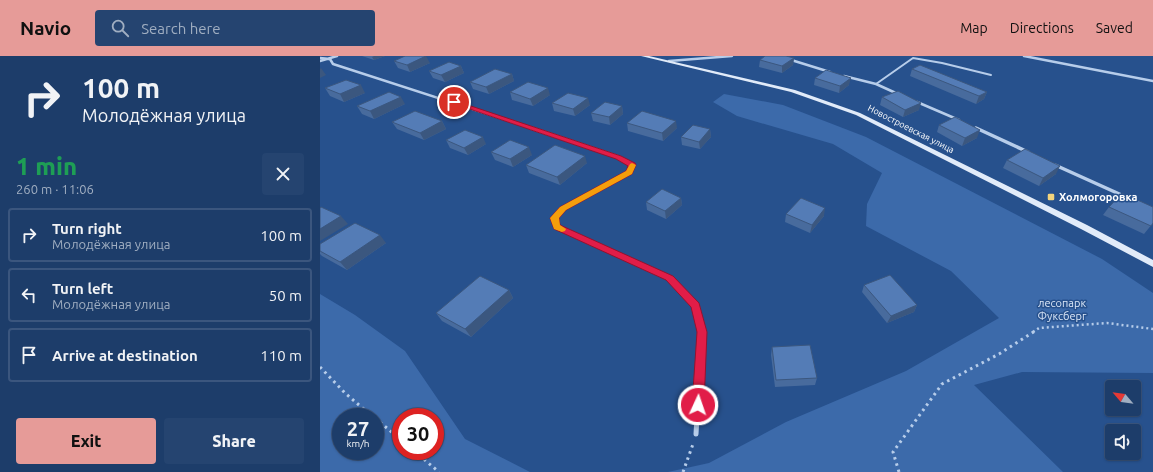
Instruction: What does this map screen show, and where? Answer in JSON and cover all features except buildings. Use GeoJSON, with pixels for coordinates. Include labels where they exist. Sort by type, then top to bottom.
{"type":"FeatureCollection","features":[{"type":"Feature","properties":{"kind":"main road","name":"Новостроевская улица"},"geometry":{"type":"LineString","coordinates":[[643,56],[671,58],[793,91],[858,114],[1152,261]]}},
{"type":"Feature","properties":{"kind":"street"},"geometry":{"type":"LineString","coordinates":[[320,59],[330,59],[337,56]]}},
{"type":"Feature","properties":{"kind":"street"},"geometry":{"type":"LineString","coordinates":[[671,58],[732,56]]}},
{"type":"Feature","properties":{"kind":"street"},"geometry":{"type":"LineString","coordinates":[[1024,56],[1153,81]]}},
{"type":"Feature","properties":{"kind":"street"},"geometry":{"type":"LineString","coordinates":[[782,58],[832,72]]}},
{"type":"Feature","properties":{"kind":"street"},"geometry":{"type":"LineString","coordinates":[[330,59],[333,64],[461,104],[618,157],[632,165],[630,173],[563,208],[554,218],[556,227],[670,278],[696,306],[702,332],[696,434]]}},
{"type":"Feature","properties":{"kind":"street"},"geometry":{"type":"LineString","coordinates":[[839,74],[876,84],[902,95]]}},
{"type":"Feature","properties":{"kind":"street"},"geometry":{"type":"LineString","coordinates":[[915,101],[963,122]]}},
{"type":"Feature","properties":{"kind":"street"},"geometry":{"type":"LineString","coordinates":[[970,126],[1034,155]]}},
{"type":"Feature","properties":{"kind":"street"},"geometry":{"type":"LineString","coordinates":[[1048,162],[1132,200]]}},
{"type":"Feature","properties":{"kind":"lane"},"geometry":{"type":"LineString","coordinates":[[876,84],[913,58],[942,63],[991,75]]}},
{"type":"Feature","properties":{"kind":"path"},"geometry":{"type":"LineString","coordinates":[[898,472],[893,452],[942,384],[998,354],[1039,328],[1107,323],[1153,329]]}},
{"type":"Feature","properties":{"kind":"path"},"geometry":{"type":"LineString","coordinates":[[320,367],[345,393],[362,408]]}},
{"type":"Feature","properties":{"kind":"path"},"geometry":{"type":"LineString","coordinates":[[384,426],[392,433]]}},
{"type":"Feature","properties":{"kind":"path"},"geometry":{"type":"LineString","coordinates":[[683,472],[696,434]]}},
{"type":"Feature","properties":{"kind":"path"},"geometry":{"type":"LineString","coordinates":[[425,460],[439,472]]}},
{"type":"Feature","properties":{"kind":"green space","name":"лесопарк Фуксберг"},"geometry":{"type":"Polygon","coordinates":[[[724,94],[783,105],[866,137],[1102,259],[1153,293],[1153,373],[1022,372],[974,385],[1063,472],[668,472],[709,463],[786,422],[906,371],[999,318],[951,271],[866,226],[867,204],[882,173],[833,144],[737,116],[713,102],[724,94]]]}},
{"type":"Feature","properties":{"kind":"green space"},"geometry":{"type":"Polygon","coordinates":[[[320,294],[355,315],[405,351],[444,408],[392,408],[392,460],[444,460],[444,408],[465,439],[530,472],[320,472],[320,294]]]}},
{"type":"Feature","properties":{"kind":"slow traffic"},"geometry":{"type":"LineString","coordinates":[[562,229],[556,227],[554,218],[563,208],[630,173],[632,165]]}},
{"type":"Feature","properties":{"kind":"place","name":"Холмогоровка"},"geometry":{"type":"Point","coordinates":[1051,197]}},
{"type":"Feature","properties":{"kind":"route"},"geometry":{"type":"LineString","coordinates":[[454,102],[618,157],[632,165],[630,173],[563,208],[554,218],[556,227],[670,278],[696,306],[702,332],[698,405]]}}]}
